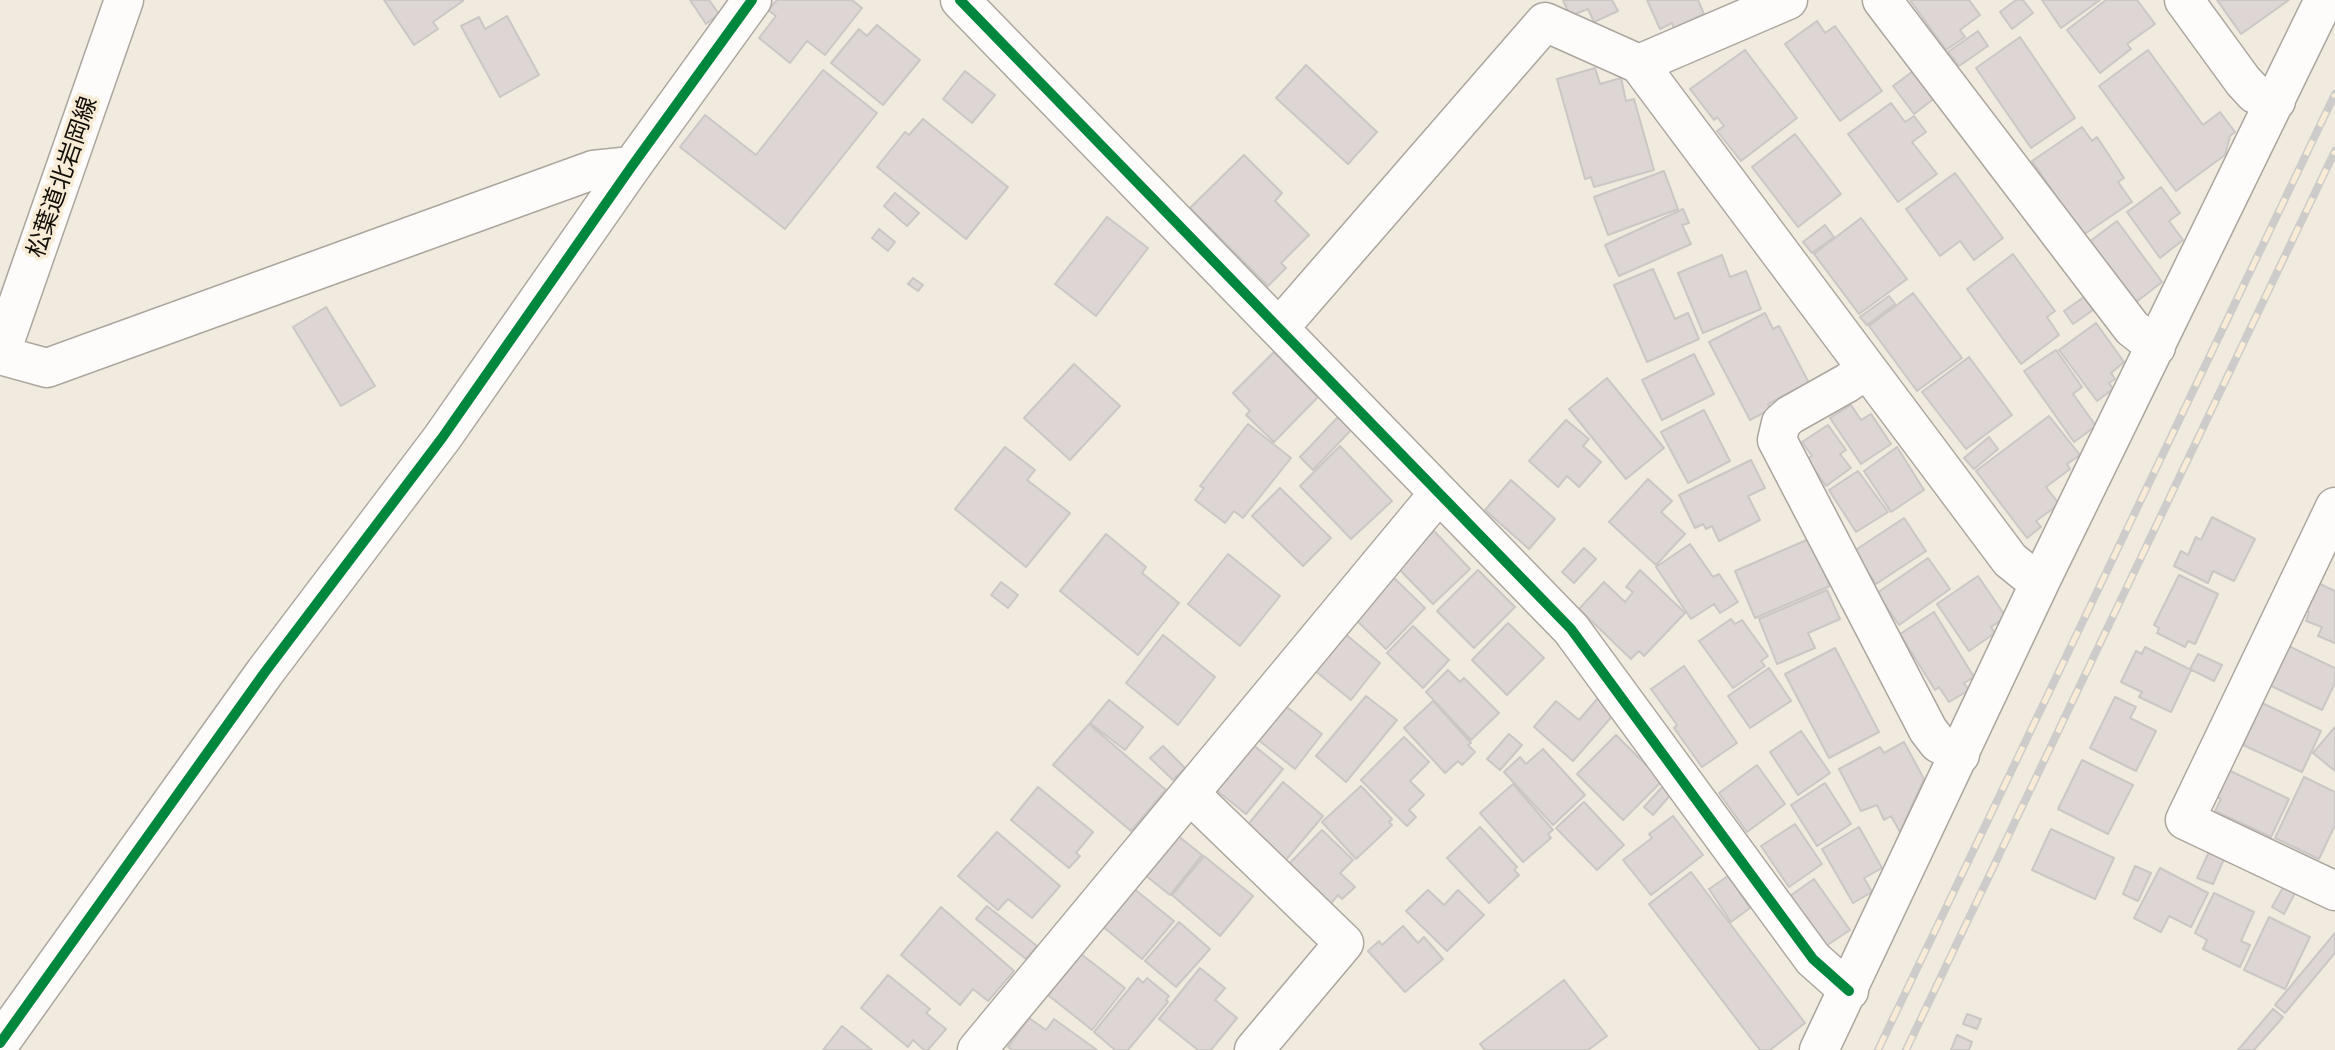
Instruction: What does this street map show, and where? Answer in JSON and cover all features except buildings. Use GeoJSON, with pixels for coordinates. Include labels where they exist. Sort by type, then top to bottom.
{"type":"FeatureCollection","features":[{"type":"Feature","properties":{"kind":"street","name":"松葉道北岩岡線"},"geometry":{"type":"LineString","coordinates":[[0,355],[124,0]]}},
{"type":"Feature","properties":{"kind":"street"},"geometry":{"type":"LineString","coordinates":[[0,1043],[265,672],[442,438],[752,0]]}},
{"type":"Feature","properties":{"kind":"street"},"geometry":{"type":"LineString","coordinates":[[960,0],[1571,629],[1813,959],[1849,991]]}},
{"type":"Feature","properties":{"kind":"street"},"geometry":{"type":"LineString","coordinates":[[1639,64],[1788,0]]}},
{"type":"Feature","properties":{"kind":"street"},"geometry":{"type":"LineString","coordinates":[[1882,0],[2132,328],[2156,346]]}},
{"type":"Feature","properties":{"kind":"street"},"geometry":{"type":"LineString","coordinates":[[2184,0],[2243,81],[2255,94],[2277,101]]}},
{"type":"Feature","properties":{"kind":"street"},"geometry":{"type":"LineString","coordinates":[[1819,1050],[2041,580],[2324,0]]}},
{"type":"Feature","properties":{"kind":"street"},"geometry":{"type":"LineString","coordinates":[[1279,328],[1546,11],[1639,64],[2010,560],[2026,573],[2041,580]]}},
{"type":"Feature","properties":{"kind":"street"},"geometry":{"type":"LineString","coordinates":[[0,355],[47,369],[593,170],[632,166]]}},
{"type":"Feature","properties":{"kind":"street"},"geometry":{"type":"LineString","coordinates":[[1867,369],[1790,415],[1781,423],[1777,440],[1928,730],[1938,743],[1960,755]]}},
{"type":"Feature","properties":{"kind":"street"},"geometry":{"type":"LineString","coordinates":[[977,1050],[1439,493]]}},
{"type":"Feature","properties":{"kind":"street"},"geometry":{"type":"LineString","coordinates":[[2335,507],[2185,820],[2335,891]]}},
{"type":"Feature","properties":{"kind":"street"},"geometry":{"type":"LineString","coordinates":[[1190,794],[1345,943],[1254,1050]]}},
{"type":"Feature","properties":{"kind":"railway"},"geometry":{"type":"LineString","coordinates":[[1878,1050],[2335,94]]}},
{"type":"Feature","properties":{"kind":"railway"},"geometry":{"type":"LineString","coordinates":[[1906,1050],[2335,151]]}},
{"type":"Feature","properties":{"kind":"cycle path"},"geometry":{"type":"LineString","coordinates":[[0,1043],[265,672],[442,438],[752,0]]}},
{"type":"Feature","properties":{"kind":"cycle path"},"geometry":{"type":"LineString","coordinates":[[960,0],[1571,629],[1813,959],[1849,991]]}}]}
